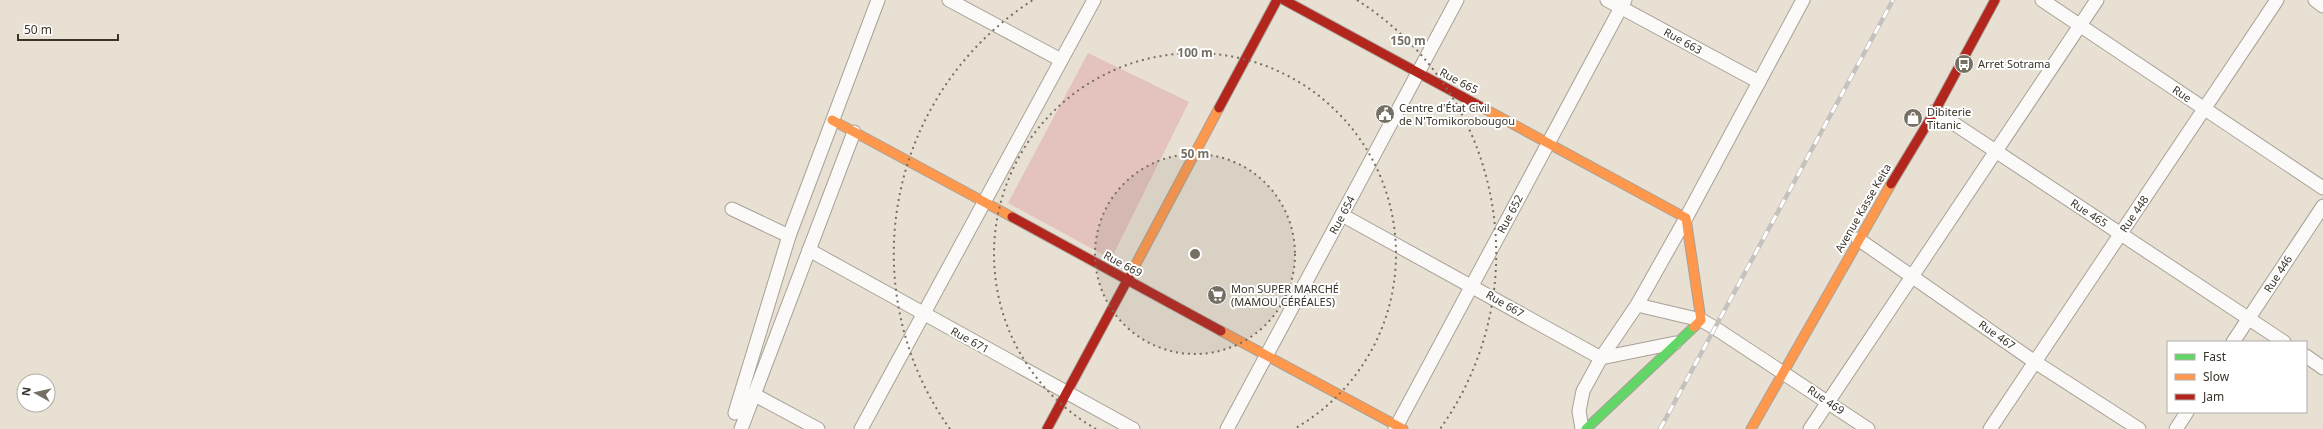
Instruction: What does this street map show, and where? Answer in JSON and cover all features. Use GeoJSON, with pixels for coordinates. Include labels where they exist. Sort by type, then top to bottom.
{"type":"FeatureCollection","features":[{"type":"Feature","properties":{"kind":"street"},"geometry":{"type":"LineString","coordinates":[[735,413],[789,236],[878,0]]}},
{"type":"Feature","properties":{"kind":"street"},"geometry":{"type":"LineString","coordinates":[[949,0],[1061,60]]}},
{"type":"Feature","properties":{"kind":"street"},"geometry":{"type":"LineString","coordinates":[[861,429],[1094,0]]}},
{"type":"Feature","properties":{"kind":"street"},"geometry":{"type":"LineString","coordinates":[[1047,429],[1277,0]]}},
{"type":"Feature","properties":{"kind":"street","name":"Rue 665"},"geometry":{"type":"LineString","coordinates":[[1284,0],[1686,218]]}},
{"type":"Feature","properties":{"kind":"street","name":"Rue 654"},"geometry":{"type":"LineString","coordinates":[[1227,429],[1457,0]]}},
{"type":"Feature","properties":{"kind":"street","name":"Rue 663"},"geometry":{"type":"LineString","coordinates":[[1607,0],[1623,4],[1759,82]]}},
{"type":"Feature","properties":{"kind":"street"},"geometry":{"type":"LineString","coordinates":[[1582,429],[1579,410],[1583,391],[1601,358],[1637,305],[1686,218],[1803,0]]}},
{"type":"Feature","properties":{"kind":"street","name":"Avenue Kasse Keita"},"geometry":{"type":"LineString","coordinates":[[1751,429],[1858,239],[1935,111],[1995,0]]}},
{"type":"Feature","properties":{"kind":"street","name":"Rue"},"geometry":{"type":"LineString","coordinates":[[2042,0],[2323,188]]}},
{"type":"Feature","properties":{"kind":"street"},"geometry":{"type":"LineString","coordinates":[[1810,429],[2097,0]]}},
{"type":"Feature","properties":{"kind":"street","name":"Rue 448"},"geometry":{"type":"LineString","coordinates":[[1990,429],[2277,0]]}},
{"type":"Feature","properties":{"kind":"street"},"geometry":{"type":"LineString","coordinates":[[2315,0],[2323,6]]}},
{"type":"Feature","properties":{"kind":"street","name":"Rue 652"},"geometry":{"type":"LineString","coordinates":[[1398,428],[1623,4]]}},
{"type":"Feature","properties":{"kind":"street","name":"Rue 465"},"geometry":{"type":"LineString","coordinates":[[1935,111],[2282,341]]}},
{"type":"Feature","properties":{"kind":"street","name":"Rue 669"},"geometry":{"type":"LineString","coordinates":[[832,120],[1267,355],[1398,428]]}},
{"type":"Feature","properties":{"kind":"street"},"geometry":{"type":"LineString","coordinates":[[741,429],[753,394],[854,132]]}},
{"type":"Feature","properties":{"kind":"street","name":"Rue 446"},"geometry":{"type":"LineString","coordinates":[[2234,341],[2323,206]]}},
{"type":"Feature","properties":{"kind":"street"},"geometry":{"type":"LineString","coordinates":[[732,209],[789,236]]}},
{"type":"Feature","properties":{"kind":"street","name":"Rue 667"},"geometry":{"type":"LineString","coordinates":[[1342,215],[1601,358]]}},
{"type":"Feature","properties":{"kind":"street"},"geometry":{"type":"LineString","coordinates":[[1586,429],[1701,320],[1686,218]]}},
{"type":"Feature","properties":{"kind":"street","name":"Rue 467"},"geometry":{"type":"LineString","coordinates":[[1858,239],[2035,362],[2139,429]]}},
{"type":"Feature","properties":{"kind":"street","name":"Rue 671"},"geometry":{"type":"LineString","coordinates":[[809,250],[1133,429]]}},
{"type":"Feature","properties":{"kind":"street","name":"Rue 469"},"geometry":{"type":"LineString","coordinates":[[1637,305],[1701,320],[1784,372],[1868,429]]}},
{"type":"Feature","properties":{"kind":"street"},"geometry":{"type":"LineString","coordinates":[[1601,358],[1675,343]]}},
{"type":"Feature","properties":{"kind":"street"},"geometry":{"type":"LineString","coordinates":[[2307,357],[2323,368]]}},
{"type":"Feature","properties":{"kind":"street"},"geometry":{"type":"LineString","coordinates":[[753,394],[818,429]]}},
{"type":"Feature","properties":{"kind":"street"},"geometry":{"type":"LineString","coordinates":[[2176,429],[2186,413]]}},
{"type":"Feature","properties":{"kind":"shaded area"},"geometry":{"type":"Polygon","coordinates":[[[1088,53],[1189,102],[1111,259],[1008,203],[1088,53]]]}},
{"type":"Feature","properties":{"kind":"railway"},"geometry":{"type":"LineString","coordinates":[[1660,429],[1893,0]]}},
{"type":"Feature","properties":{"kind":"traffic: fast"},"geometry":{"type":"LineString","coordinates":[[1586,429],[1694,327]]}},
{"type":"Feature","properties":{"kind":"traffic: slow"},"geometry":{"type":"LineString","coordinates":[[1129,277],[1219,108]]}},
{"type":"Feature","properties":{"kind":"traffic: slow"},"geometry":{"type":"LineString","coordinates":[[1485,109],[1686,218],[1701,320],[1694,327]]}},
{"type":"Feature","properties":{"kind":"traffic: slow"},"geometry":{"type":"LineString","coordinates":[[832,120],[1012,217]]}},
{"type":"Feature","properties":{"kind":"traffic: slow"},"geometry":{"type":"LineString","coordinates":[[1751,429],[1891,184]]}},
{"type":"Feature","properties":{"kind":"traffic: slow"},"geometry":{"type":"LineString","coordinates":[[1221,331],[1403,429]]}},
{"type":"Feature","properties":{"kind":"traffic: jam"},"geometry":{"type":"LineString","coordinates":[[1219,108],[1277,0]]}},
{"type":"Feature","properties":{"kind":"traffic: jam"},"geometry":{"type":"LineString","coordinates":[[1284,0],[1485,109]]}},
{"type":"Feature","properties":{"kind":"traffic: jam"},"geometry":{"type":"LineString","coordinates":[[1891,184],[1935,111],[1995,0]]}},
{"type":"Feature","properties":{"kind":"traffic: jam"},"geometry":{"type":"LineString","coordinates":[[1012,217],[1221,331]]}},
{"type":"Feature","properties":{"kind":"traffic: jam"},"geometry":{"type":"LineString","coordinates":[[1047,429],[1129,277]]}},
{"type":"Feature","properties":{"kind":"place","name":"Arret Sotrama"},"geometry":{"type":"Point","coordinates":[1964,64]}},
{"type":"Feature","properties":{"kind":"place","name":"Centre d'État Civil de N'Tomikorobougou"},"geometry":{"type":"Point","coordinates":[1385,114]}},
{"type":"Feature","properties":{"kind":"place","name":"Dibiterie Titanic"},"geometry":{"type":"Point","coordinates":[1913,118]}},
{"type":"Feature","properties":{"kind":"place","name":"Mon SUPER MARCHÉ (MAMOU CÉRÉALES)"},"geometry":{"type":"Point","coordinates":[1217,295]}}]}
